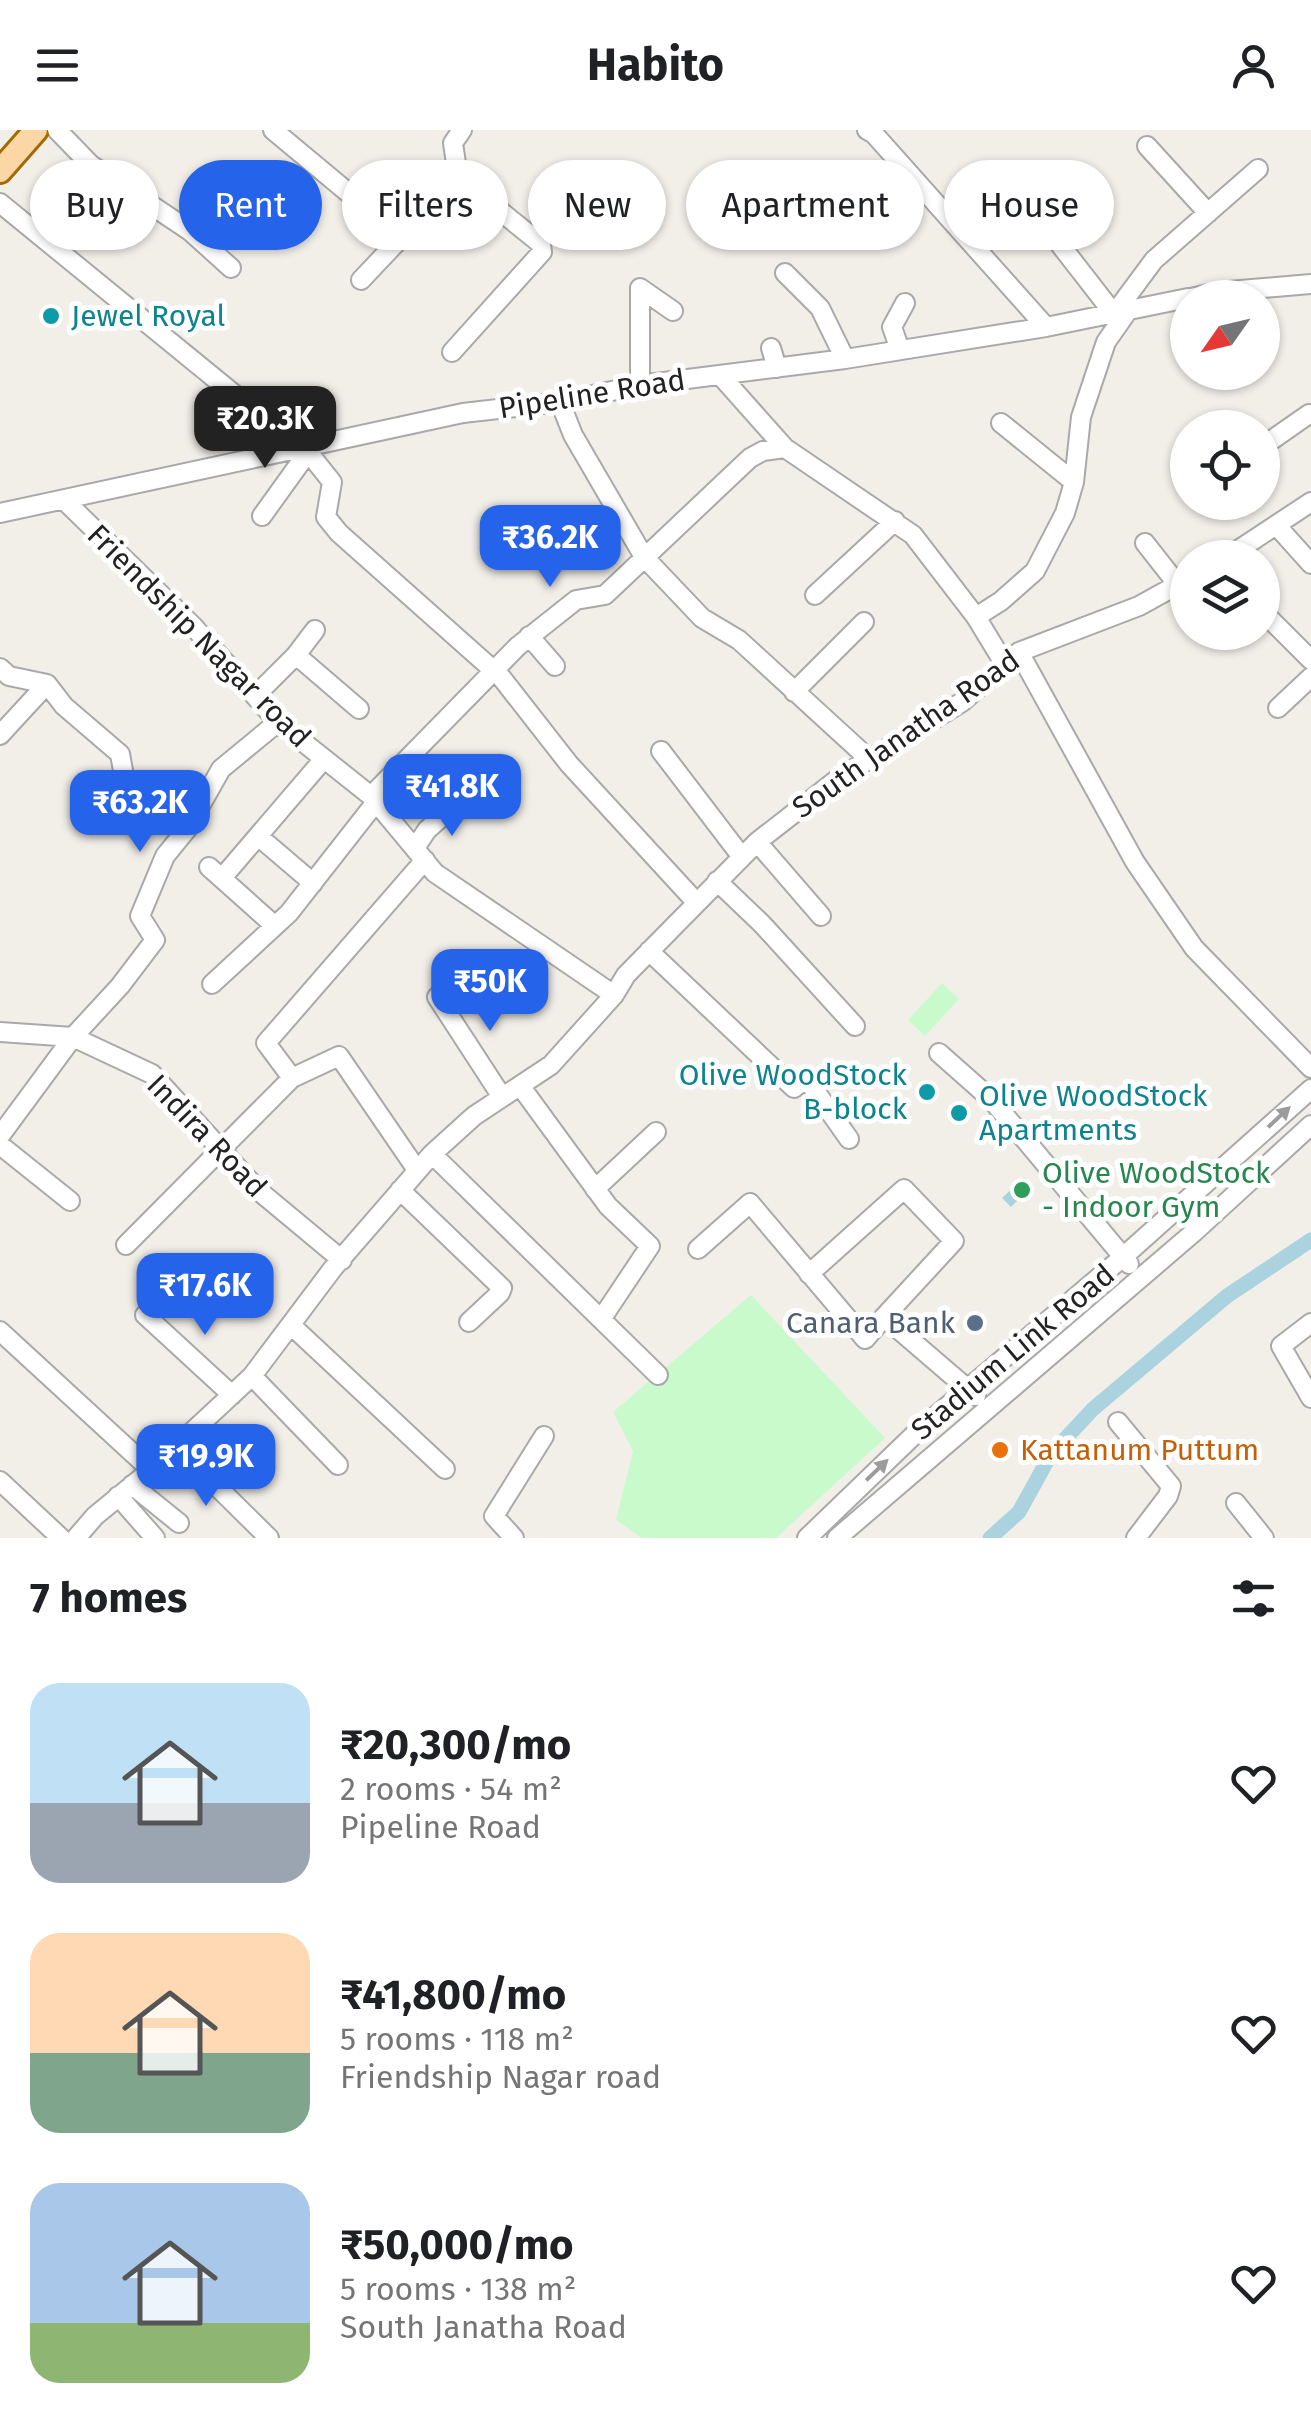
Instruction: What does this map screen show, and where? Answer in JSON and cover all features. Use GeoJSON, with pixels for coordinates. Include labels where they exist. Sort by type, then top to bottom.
{"type":"FeatureCollection","features":[{"type":"Feature","properties":{"kind":"main road"},"geometry":{"type":"LineString","coordinates":[[0,171],[36,130]]}},
{"type":"Feature","properties":{"kind":"street"},"geometry":{"type":"LineString","coordinates":[[57,130],[91,165],[190,231],[231,268]]}},
{"type":"Feature","properties":{"kind":"street"},"geometry":{"type":"LineString","coordinates":[[272,130],[342,188]]}},
{"type":"Feature","properties":{"kind":"street"},"geometry":{"type":"LineString","coordinates":[[455,160],[452,143],[462,130]]}},
{"type":"Feature","properties":{"kind":"street"},"geometry":{"type":"LineString","coordinates":[[867,130],[1046,327]]}},
{"type":"Feature","properties":{"kind":"street"},"geometry":{"type":"LineString","coordinates":[[1148,146],[1208,212]]}},
{"type":"Feature","properties":{"kind":"street"},"geometry":{"type":"LineString","coordinates":[[976,617],[1001,601],[1035,570],[1065,513],[1074,482],[1081,417],[1120,313],[1154,260],[1258,169]]}},
{"type":"Feature","properties":{"kind":"street"},"geometry":{"type":"LineString","coordinates":[[0,202],[304,449],[332,482],[326,516],[339,533],[492,669],[569,764],[696,902]]}},
{"type":"Feature","properties":{"kind":"street"},"geometry":{"type":"LineString","coordinates":[[452,352],[542,252],[541,244],[508,218]]}},
{"type":"Feature","properties":{"kind":"street"},"geometry":{"type":"LineString","coordinates":[[362,280],[390,250]]}},
{"type":"Feature","properties":{"kind":"street"},"geometry":{"type":"LineString","coordinates":[[1067,250],[1120,313]]}},
{"type":"Feature","properties":{"kind":"street"},"geometry":{"type":"LineString","coordinates":[[785,273],[820,308],[844,360]]}},
{"type":"Feature","properties":{"kind":"street","name":"Pipeline Road"},"geometry":{"type":"LineString","coordinates":[[1280,287],[1311,284]]}},
{"type":"Feature","properties":{"kind":"street"},"geometry":{"type":"LineString","coordinates":[[640,385],[640,288],[673,312]]}},
{"type":"Feature","properties":{"kind":"street","name":"Pipeline Road"},"geometry":{"type":"LineString","coordinates":[[0,513],[463,413],[560,402],[640,385],[844,360],[1170,302]]}},
{"type":"Feature","properties":{"kind":"street"},"geometry":{"type":"LineString","coordinates":[[900,350],[892,326],[905,303]]}},
{"type":"Feature","properties":{"kind":"street"},"geometry":{"type":"LineString","coordinates":[[771,348],[776,368]]}},
{"type":"Feature","properties":{"kind":"street"},"geometry":{"type":"LineString","coordinates":[[720,375],[786,448],[913,535],[1011,658],[1135,862],[1194,948],[1311,1068]]}},
{"type":"Feature","properties":{"kind":"street"},"geometry":{"type":"LineString","coordinates":[[560,402],[572,435],[644,557],[702,618],[738,640],[869,760]]}},
{"type":"Feature","properties":{"kind":"street"},"geometry":{"type":"LineString","coordinates":[[1280,434],[1311,415]]}},
{"type":"Feature","properties":{"kind":"street"},"geometry":{"type":"LineString","coordinates":[[1001,423],[1074,482]]}},
{"type":"Feature","properties":{"kind":"street"},"geometry":{"type":"LineString","coordinates":[[212,984],[274,926],[374,799],[492,669],[576,600],[605,595],[750,458],[763,451],[786,448]]}},
{"type":"Feature","properties":{"kind":"street"},"geometry":{"type":"LineString","coordinates":[[262,516],[304,449]]}},
{"type":"Feature","properties":{"kind":"street","name":"Friendship Nagar road"},"geometry":{"type":"LineString","coordinates":[[64,500],[194,626],[278,722],[374,799],[435,873],[614,995]]}},
{"type":"Feature","properties":{"kind":"street"},"geometry":{"type":"LineString","coordinates":[[1253,540],[1311,502]]}},
{"type":"Feature","properties":{"kind":"street"},"geometry":{"type":"LineString","coordinates":[[815,595],[895,521]]}},
{"type":"Feature","properties":{"kind":"street"},"geometry":{"type":"LineString","coordinates":[[1276,525],[1311,564]]}},
{"type":"Feature","properties":{"kind":"street"},"geometry":{"type":"LineString","coordinates":[[1144,544],[1170,569]]}},
{"type":"Feature","properties":{"kind":"street","name":"South Janatha Road"},"geometry":{"type":"LineString","coordinates":[[76,1538],[252,1376],[416,1170],[474,1116],[551,1066],[649,951],[758,842],[839,778],[962,702],[1011,658],[1139,606],[1170,589]]}},
{"type":"Feature","properties":{"kind":"street"},"geometry":{"type":"LineString","coordinates":[[794,692],[864,622]]}},
{"type":"Feature","properties":{"kind":"street"},"geometry":{"type":"LineString","coordinates":[[1280,628],[1311,660]]}},
{"type":"Feature","properties":{"kind":"street"},"geometry":{"type":"LineString","coordinates":[[255,696],[315,630]]}},
{"type":"Feature","properties":{"kind":"street"},"geometry":{"type":"LineString","coordinates":[[529,636],[555,666]]}},
{"type":"Feature","properties":{"kind":"street"},"geometry":{"type":"LineString","coordinates":[[296,655],[359,709]]}},
{"type":"Feature","properties":{"kind":"street"},"geometry":{"type":"LineString","coordinates":[[0,668],[9,676],[47,684],[64,706],[120,754],[124,776],[186,829]]}},
{"type":"Feature","properties":{"kind":"street"},"geometry":{"type":"LineString","coordinates":[[1278,708],[1311,678]]}},
{"type":"Feature","properties":{"kind":"street"},"geometry":{"type":"LineString","coordinates":[[0,735],[47,684]]}},
{"type":"Feature","properties":{"kind":"street"},"geometry":{"type":"LineString","coordinates":[[0,1136],[73,1037],[120,986],[154,940],[140,916],[166,856],[221,768],[278,722]]}},
{"type":"Feature","properties":{"kind":"street"},"geometry":{"type":"LineString","coordinates":[[661,751],[742,857]]}},
{"type":"Feature","properties":{"kind":"street"},"geometry":{"type":"LineString","coordinates":[[274,926],[215,873],[258,836],[323,760]]}},
{"type":"Feature","properties":{"kind":"street"},"geometry":{"type":"LineString","coordinates":[[292,1078],[266,1042],[420,854],[427,830],[459,801],[440,777]]}},
{"type":"Feature","properties":{"kind":"street"},"geometry":{"type":"LineString","coordinates":[[258,836],[312,882]]}},
{"type":"Feature","properties":{"kind":"street"},"geometry":{"type":"LineString","coordinates":[[758,842],[821,916]]}},
{"type":"Feature","properties":{"kind":"street"},"geometry":{"type":"LineString","coordinates":[[718,881],[854,1026]]}},
{"type":"Feature","properties":{"kind":"street"},"geometry":{"type":"LineString","coordinates":[[649,951],[794,1088],[806,1078],[850,1139]]}},
{"type":"Feature","properties":{"kind":"street"},"geometry":{"type":"LineString","coordinates":[[437,997],[502,1097]]}},
{"type":"Feature","properties":{"kind":"street","name":"Indira Road"},"geometry":{"type":"LineString","coordinates":[[0,1032],[73,1037],[152,1074],[259,1191],[342,1260]]}},
{"type":"Feature","properties":{"kind":"street"},"geometry":{"type":"LineString","coordinates":[[939,1053],[991,1099],[1140,1278]]}},
{"type":"Feature","properties":{"kind":"street"},"geometry":{"type":"LineString","coordinates":[[126,1245],[292,1078],[339,1056],[416,1170]]}},
{"type":"Feature","properties":{"kind":"street"},"geometry":{"type":"LineString","coordinates":[[520,1087],[595,1189],[650,1246],[602,1318]]}},
{"type":"Feature","properties":{"kind":"street","name":"Stadium Link Road"},"geometry":{"type":"LineString","coordinates":[[806,1538],[916,1432],[1124,1257],[1311,1089]]}},
{"type":"Feature","properties":{"kind":"street","name":"Stadium Link Road"},"geometry":{"type":"LineString","coordinates":[[836,1538],[1140,1278],[1311,1125]]}},
{"type":"Feature","properties":{"kind":"street"},"geometry":{"type":"LineString","coordinates":[[595,1189],[656,1132]]}},
{"type":"Feature","properties":{"kind":"street"},"geometry":{"type":"LineString","coordinates":[[0,1146],[70,1201]]}},
{"type":"Feature","properties":{"kind":"street"},"geometry":{"type":"LineString","coordinates":[[432,1154],[658,1375]]}},
{"type":"Feature","properties":{"kind":"street"},"geometry":{"type":"LineString","coordinates":[[698,1249],[750,1203],[808,1274],[865,1339],[954,1241],[904,1189],[808,1274]]}},
{"type":"Feature","properties":{"kind":"street"},"geometry":{"type":"LineString","coordinates":[[400,1190],[502,1288],[469,1322]]}},
{"type":"Feature","properties":{"kind":"street"},"geometry":{"type":"LineString","coordinates":[[145,1315],[232,1395]]}},
{"type":"Feature","properties":{"kind":"street"},"geometry":{"type":"LineString","coordinates":[[884,1316],[987,1407]]}},
{"type":"Feature","properties":{"kind":"street"},"geometry":{"type":"LineString","coordinates":[[1311,1323],[1281,1346],[1311,1398]]}},
{"type":"Feature","properties":{"kind":"street"},"geometry":{"type":"LineString","coordinates":[[292,1326],[445,1469]]}},
{"type":"Feature","properties":{"kind":"street"},"geometry":{"type":"LineString","coordinates":[[0,1331],[151,1470]]}},
{"type":"Feature","properties":{"kind":"street"},"geometry":{"type":"LineString","coordinates":[[252,1376],[338,1465]]}},
{"type":"Feature","properties":{"kind":"street"},"geometry":{"type":"LineString","coordinates":[[1118,1422],[1171,1486],[1136,1538]]}},
{"type":"Feature","properties":{"kind":"street"},"geometry":{"type":"LineString","coordinates":[[514,1538],[494,1516],[544,1436]]}},
{"type":"Feature","properties":{"kind":"street"},"geometry":{"type":"LineString","coordinates":[[176,1446],[269,1538]]}},
{"type":"Feature","properties":{"kind":"street"},"geometry":{"type":"LineString","coordinates":[[0,1481],[61,1538]]}},
{"type":"Feature","properties":{"kind":"street"},"geometry":{"type":"LineString","coordinates":[[125,1490],[180,1523]]}},
{"type":"Feature","properties":{"kind":"street"},"geometry":{"type":"LineString","coordinates":[[125,1490],[155,1538]]}},
{"type":"Feature","properties":{"kind":"street"},"geometry":{"type":"LineString","coordinates":[[1236,1503],[1264,1538]]}},
{"type":"Feature","properties":{"kind":"green space"},"geometry":{"type":"Polygon","coordinates":[[[942,983],[959,999],[925,1036],[908,1020],[942,983]]]}},
{"type":"Feature","properties":{"kind":"green space"},"geometry":{"type":"Polygon","coordinates":[[[751,1295],[885,1438],[776,1538],[642,1538],[616,1520],[633,1451],[613,1412],[751,1295]]]}},
{"type":"Feature","properties":{"kind":"water"},"geometry":{"type":"Polygon","coordinates":[[[1024,1177],[1033,1186],[1011,1207],[1002,1198],[1024,1177]]]}},
{"type":"Feature","properties":{"kind":"waterway"},"geometry":{"type":"LineString","coordinates":[[990,1538],[1019,1512],[1051,1454],[1093,1409],[1227,1296],[1311,1240]]}},
{"type":"Feature","properties":{"kind":"place","name":"Jewel Royal"},"geometry":{"type":"Point","coordinates":[51,316]}},
{"type":"Feature","properties":{"kind":"place","name":"Olive WoodStock B-block"},"geometry":{"type":"Point","coordinates":[927,1092]}},
{"type":"Feature","properties":{"kind":"place","name":"Olive WoodStock Apartments"},"geometry":{"type":"Point","coordinates":[959,1113]}},
{"type":"Feature","properties":{"kind":"place","name":"Olive WoodStock - Indoor Gym"},"geometry":{"type":"Point","coordinates":[1022,1190]}},
{"type":"Feature","properties":{"kind":"place","name":"Canara Bank"},"geometry":{"type":"Point","coordinates":[975,1323]}},
{"type":"Feature","properties":{"kind":"place","name":"Kattanum Puttum"},"geometry":{"type":"Point","coordinates":[1000,1450]}}]}
